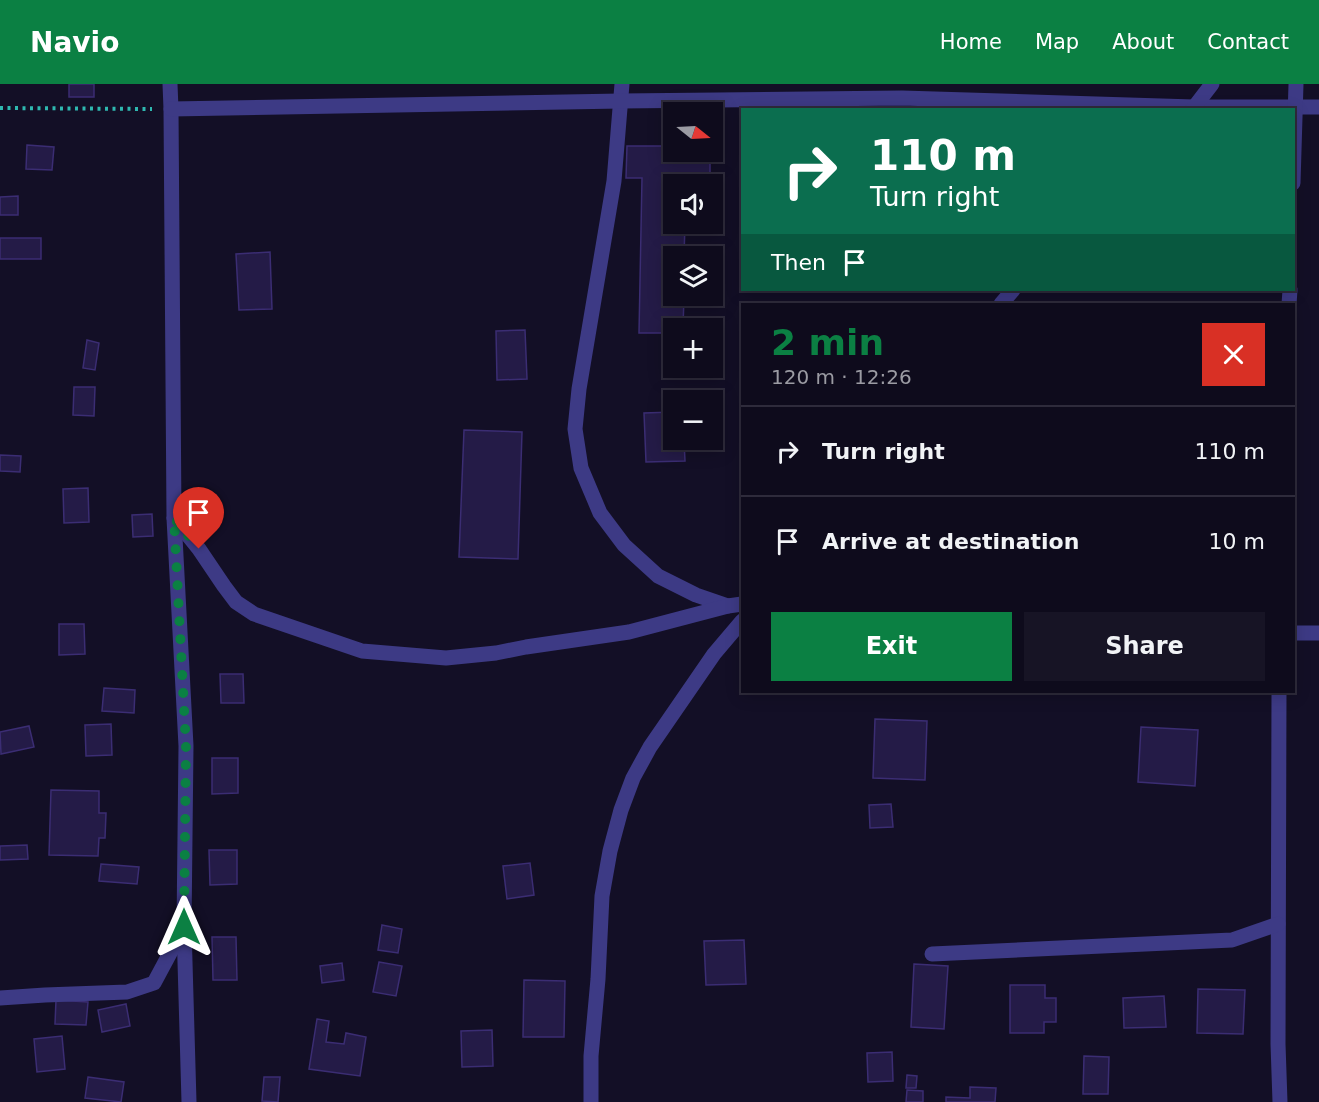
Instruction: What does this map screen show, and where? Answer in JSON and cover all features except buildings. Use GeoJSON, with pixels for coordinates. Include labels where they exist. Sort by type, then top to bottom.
{"type":"FeatureCollection","features":[{"type":"Feature","properties":{"kind":"street"},"geometry":{"type":"LineString","coordinates":[[170,84],[174,518],[186,746],[184,927],[189,1102]]}},
{"type":"Feature","properties":{"kind":"street"},"geometry":{"type":"LineString","coordinates":[[622,84],[615,181],[579,389],[575,429],[580,468],[600,513],[624,545],[658,576],[696,595],[735,605]]}},
{"type":"Feature","properties":{"kind":"street"},"geometry":{"type":"LineString","coordinates":[[1193,108],[1212,84]]}},
{"type":"Feature","properties":{"kind":"street"},"geometry":{"type":"LineString","coordinates":[[1295,107],[1296,84]]}},
{"type":"Feature","properties":{"kind":"street"},"geometry":{"type":"LineString","coordinates":[[171,109],[621,100],[902,98],[1193,108],[1319,107]]}},
{"type":"Feature","properties":{"kind":"street"},"geometry":{"type":"LineString","coordinates":[[1002,303],[1012,291]]}},
{"type":"Feature","properties":{"kind":"street"},"geometry":{"type":"LineString","coordinates":[[174,518],[236,602],[254,614],[362,651],[446,658],[496,653],[629,632],[735,605]]}},
{"type":"Feature","properties":{"kind":"street"},"geometry":{"type":"LineString","coordinates":[[591,1102],[591,1056],[602,896],[610,851],[621,810],[633,778],[650,747],[714,654],[741,622]]}},
{"type":"Feature","properties":{"kind":"street"},"geometry":{"type":"LineString","coordinates":[[1295,633],[1319,633]]}},
{"type":"Feature","properties":{"kind":"street"},"geometry":{"type":"LineString","coordinates":[[1279,693],[1278,1044],[1280,1102]]}},
{"type":"Feature","properties":{"kind":"street"},"geometry":{"type":"LineString","coordinates":[[932,954],[1232,940],[1278,924]]}},
{"type":"Feature","properties":{"kind":"street"},"geometry":{"type":"LineString","coordinates":[[0,998],[127,992],[154,983],[184,927]]}},
{"type":"Feature","properties":{"kind":"path"},"geometry":{"type":"LineString","coordinates":[[0,108],[171,109]]}},
{"type":"Feature","properties":{"kind":"route"},"geometry":{"type":"LineString","coordinates":[[184,927],[186,746],[174,518],[199,549]]}}]}
